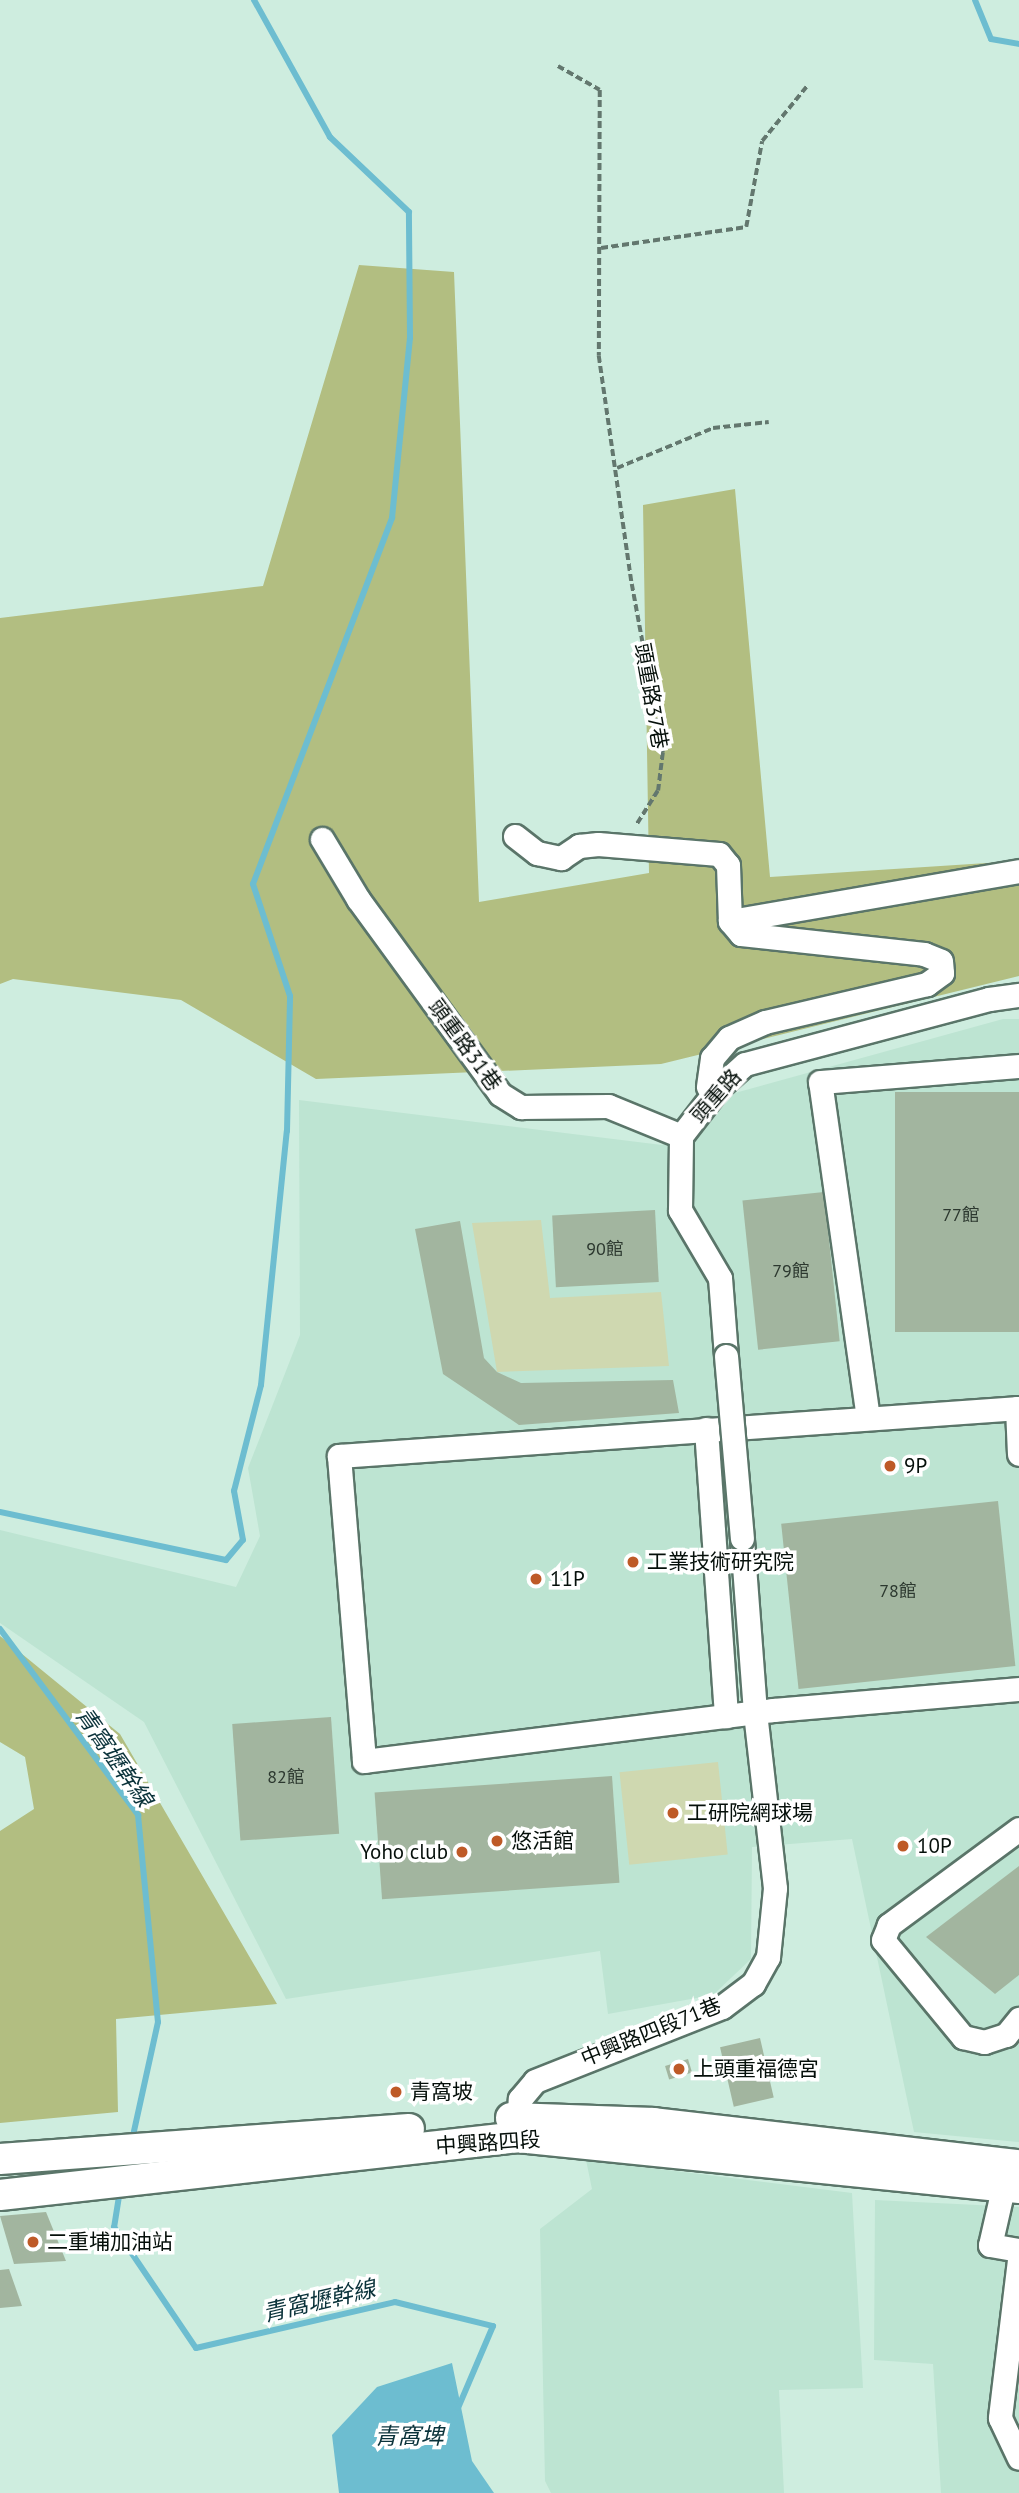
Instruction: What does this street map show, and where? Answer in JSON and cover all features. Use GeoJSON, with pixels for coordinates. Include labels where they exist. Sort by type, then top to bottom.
{"type":"FeatureCollection","features":[{"type":"Feature","properties":{"kind":"main road","name":"中興路四段"},"geometry":{"type":"LineString","coordinates":[[0,2194],[518,2127]]}},
{"type":"Feature","properties":{"kind":"main road","name":"中興路四段"},"geometry":{"type":"LineString","coordinates":[[0,2159],[397,2131],[518,2127],[1013,2176]]}},
{"type":"Feature","properties":{"kind":"street"},"geometry":{"type":"LineString","coordinates":[[515,836],[537,853],[561,858],[579,846],[634,845],[719,855],[728,865],[730,921],[741,934],[924,954],[942,961],[942,973],[927,984],[765,1022],[729,1038],[712,1058],[708,1087]]}},
{"type":"Feature","properties":{"kind":"street","name":"頭重路31巷"},"geometry":{"type":"LineString","coordinates":[[322,839],[358,899],[500,1094],[521,1107],[607,1106],[681,1136]]}},
{"type":"Feature","properties":{"kind":"street"},"geometry":{"type":"LineString","coordinates":[[730,921],[1019,870]]}},
{"type":"Feature","properties":{"kind":"street","name":"頭重路"},"geometry":{"type":"LineString","coordinates":[[742,1538],[720,1278],[680,1210],[681,1136],[718,1088],[745,1064],[989,999],[1019,995]]}},
{"type":"Feature","properties":{"kind":"street"},"geometry":{"type":"LineString","coordinates":[[868,1418],[820,1082],[1019,1066]]}},
{"type":"Feature","properties":{"kind":"street"},"geometry":{"type":"LineString","coordinates":[[1019,1454],[1018,1408],[339,1456],[364,1761],[755,1712],[1019,1689]]}},
{"type":"Feature","properties":{"kind":"street"},"geometry":{"type":"LineString","coordinates":[[706,1429],[726,1716]]}},
{"type":"Feature","properties":{"kind":"street","name":"中興路四段71巷"},"geometry":{"type":"LineString","coordinates":[[518,2127],[520,2099],[535,2081],[722,2007],[753,1984],[768,1957],[775,1888],[755,1712],[742,1538]]}},
{"type":"Feature","properties":{"kind":"street"},"geometry":{"type":"LineString","coordinates":[[1019,1829],[890,1925],[883,1940],[963,2037],[984,2042],[1006,2035],[1019,2019]]}},
{"type":"Feature","properties":{"kind":"street"},"geometry":{"type":"LineString","coordinates":[[1013,2176],[990,2245],[1019,2250]]}},
{"type":"Feature","properties":{"kind":"street"},"geometry":{"type":"LineString","coordinates":[[1019,2260],[1000,2417],[1019,2458]]}},
{"type":"Feature","properties":{"kind":"path","name":"頭重路37巷"},"geometry":{"type":"LineString","coordinates":[[558,66],[600,90],[599,356],[632,584],[663,753],[658,791],[637,818],[634,845]]}},
{"type":"Feature","properties":{"kind":"path"},"geometry":{"type":"LineString","coordinates":[[601,248],[746,227],[762,141],[807,86]]}},
{"type":"Feature","properties":{"kind":"path"},"geometry":{"type":"LineString","coordinates":[[617,468],[713,428],[769,422]]}},
{"type":"Feature","properties":{"kind":"shaded area","name":"工業技術研究院"},"geometry":{"type":"Polygon","coordinates":[[[1003,1019],[1019,1019],[1019,2142],[914,2132],[852,1839],[752,1847],[751,1959],[713,1995],[608,2014],[600,1951],[286,1999],[144,1722],[0,1623],[0,1530],[236,1587],[260,1536],[248,1468],[300,1335],[299,1100],[662,1145],[713,1099],[1003,1019]]]}},
{"type":"Feature","properties":{"kind":"shaded area"},"geometry":{"type":"Polygon","coordinates":[[[541,1220],[550,1298],[661,1292],[669,1366],[497,1372],[472,1223],[541,1220]]]}},
{"type":"Feature","properties":{"kind":"shaded area","name":"工研院網球場"},"geometry":{"type":"Polygon","coordinates":[[[718,1762],[728,1854],[629,1865],[620,1772],[718,1762]]]}},
{"type":"Feature","properties":{"kind":"shaded area"},"geometry":{"type":"Polygon","coordinates":[[[586,2160],[852,2193],[863,2388],[779,2390],[784,2493],[551,2493],[545,2481],[540,2229],[592,2189],[586,2160]]]}},
{"type":"Feature","properties":{"kind":"shaded area"},"geometry":{"type":"Polygon","coordinates":[[[875,2200],[1019,2207],[1019,2493],[941,2493],[933,2364],[874,2360],[875,2200]]]}},
{"type":"Feature","properties":{"kind":"green space"},"geometry":{"type":"Polygon","coordinates":[[[359,265],[454,272],[479,902],[649,873],[643,505],[735,489],[770,877],[1019,861],[1019,976],[661,1064],[316,1079],[181,1000],[13,979],[0,984],[0,618],[263,586],[359,265]]]}},
{"type":"Feature","properties":{"kind":"green space"},"geometry":{"type":"Polygon","coordinates":[[[0,1636],[120,1734],[277,2004],[116,2019],[118,2112],[0,2123],[0,1831],[34,1809],[25,1757],[0,1742],[0,1636]]]}},
{"type":"Feature","properties":{"kind":"water","name":"青窩埤"},"geometry":{"type":"Polygon","coordinates":[[[452,2363],[472,2461],[494,2493],[339,2493],[332,2435],[377,2387],[452,2363]]]}},
{"type":"Feature","properties":{"kind":"building"},"geometry":{"type":"Polygon","coordinates":[[[895,1092],[1019,1092],[1019,1332],[895,1332],[895,1092]]]}},
{"type":"Feature","properties":{"kind":"building"},"geometry":{"type":"Polygon","coordinates":[[[824,1192],[840,1341],[758,1350],[742,1201],[824,1192]]]}},
{"type":"Feature","properties":{"kind":"building"},"geometry":{"type":"Polygon","coordinates":[[[655,1210],[659,1282],[556,1287],[552,1215],[655,1210]]]}},
{"type":"Feature","properties":{"kind":"building"},"geometry":{"type":"Polygon","coordinates":[[[460,1221],[484,1358],[497,1372],[521,1383],[673,1380],[679,1413],[519,1425],[443,1374],[415,1229],[460,1221]]]}},
{"type":"Feature","properties":{"kind":"building"},"geometry":{"type":"Polygon","coordinates":[[[998,1501],[1015,1666],[799,1689],[781,1524],[998,1501]]]}},
{"type":"Feature","properties":{"kind":"building"},"geometry":{"type":"Polygon","coordinates":[[[331,1717],[339,1834],[240,1841],[232,1724],[331,1717]]]}},
{"type":"Feature","properties":{"kind":"building","name":"悠活館"},"geometry":{"type":"Polygon","coordinates":[[[612,1776],[619,1883],[382,1899],[375,1793],[612,1776]]]}},
{"type":"Feature","properties":{"kind":"building"},"geometry":{"type":"Polygon","coordinates":[[[1019,1866],[1019,1975],[995,1994],[926,1937],[1019,1866]]]}},
{"type":"Feature","properties":{"kind":"building"},"geometry":{"type":"Polygon","coordinates":[[[760,2038],[774,2097],[734,2107],[720,2047],[760,2038]]]}},
{"type":"Feature","properties":{"kind":"building","name":"上頭重福德宮"},"geometry":{"type":"Polygon","coordinates":[[[688,2059],[692,2072],[669,2079],[665,2066],[688,2059]]]}},
{"type":"Feature","properties":{"kind":"building","name":"二重埔加油站"},"geometry":{"type":"Polygon","coordinates":[[[46,2212],[66,2261],[14,2264],[0,2216],[46,2212]]]}},
{"type":"Feature","properties":{"kind":"building","name":"二重埔加油站"},"geometry":{"type":"Polygon","coordinates":[[[9,2269],[22,2306],[0,2308],[0,2270],[9,2269]]]}},
{"type":"Feature","properties":{"kind":"waterway"},"geometry":{"type":"LineString","coordinates":[[0,1512],[226,1560],[243,1540],[234,1491],[261,1385],[287,1131],[290,996],[253,884],[392,518],[410,338],[409,212],[330,137],[254,0]]}},
{"type":"Feature","properties":{"kind":"waterway"},"geometry":{"type":"LineString","coordinates":[[975,0],[991,39],[1019,44]]}},
{"type":"Feature","properties":{"kind":"waterway","name":"青窩壢幹線"},"geometry":{"type":"LineString","coordinates":[[0,1629],[138,1815],[158,2022],[134,2131]]}},
{"type":"Feature","properties":{"kind":"waterway","name":"青窩壢幹線"},"geometry":{"type":"LineString","coordinates":[[120,2190],[114,2227],[196,2348],[395,2302],[493,2326],[458,2408]]}},
{"type":"Feature","properties":{"kind":"place","name":"9P"},"geometry":{"type":"Point","coordinates":[890,1466]}},
{"type":"Feature","properties":{"kind":"place","name":"工業技術研究院"},"geometry":{"type":"Point","coordinates":[633,1562]}},
{"type":"Feature","properties":{"kind":"place","name":"11P"},"geometry":{"type":"Point","coordinates":[536,1579]}},
{"type":"Feature","properties":{"kind":"place","name":"工研院網球場"},"geometry":{"type":"Point","coordinates":[673,1813]}},
{"type":"Feature","properties":{"kind":"place","name":"悠活館"},"geometry":{"type":"Point","coordinates":[497,1841]}},
{"type":"Feature","properties":{"kind":"place","name":"10P"},"geometry":{"type":"Point","coordinates":[903,1846]}},
{"type":"Feature","properties":{"kind":"place","name":"Yoho club"},"geometry":{"type":"Point","coordinates":[462,1852]}},
{"type":"Feature","properties":{"kind":"place","name":"上頭重福德宮"},"geometry":{"type":"Point","coordinates":[679,2069]}},
{"type":"Feature","properties":{"kind":"place","name":"青窩坡"},"geometry":{"type":"Point","coordinates":[396,2092]}},
{"type":"Feature","properties":{"kind":"place","name":"二重埔加油站"},"geometry":{"type":"Point","coordinates":[33,2242]}}]}
